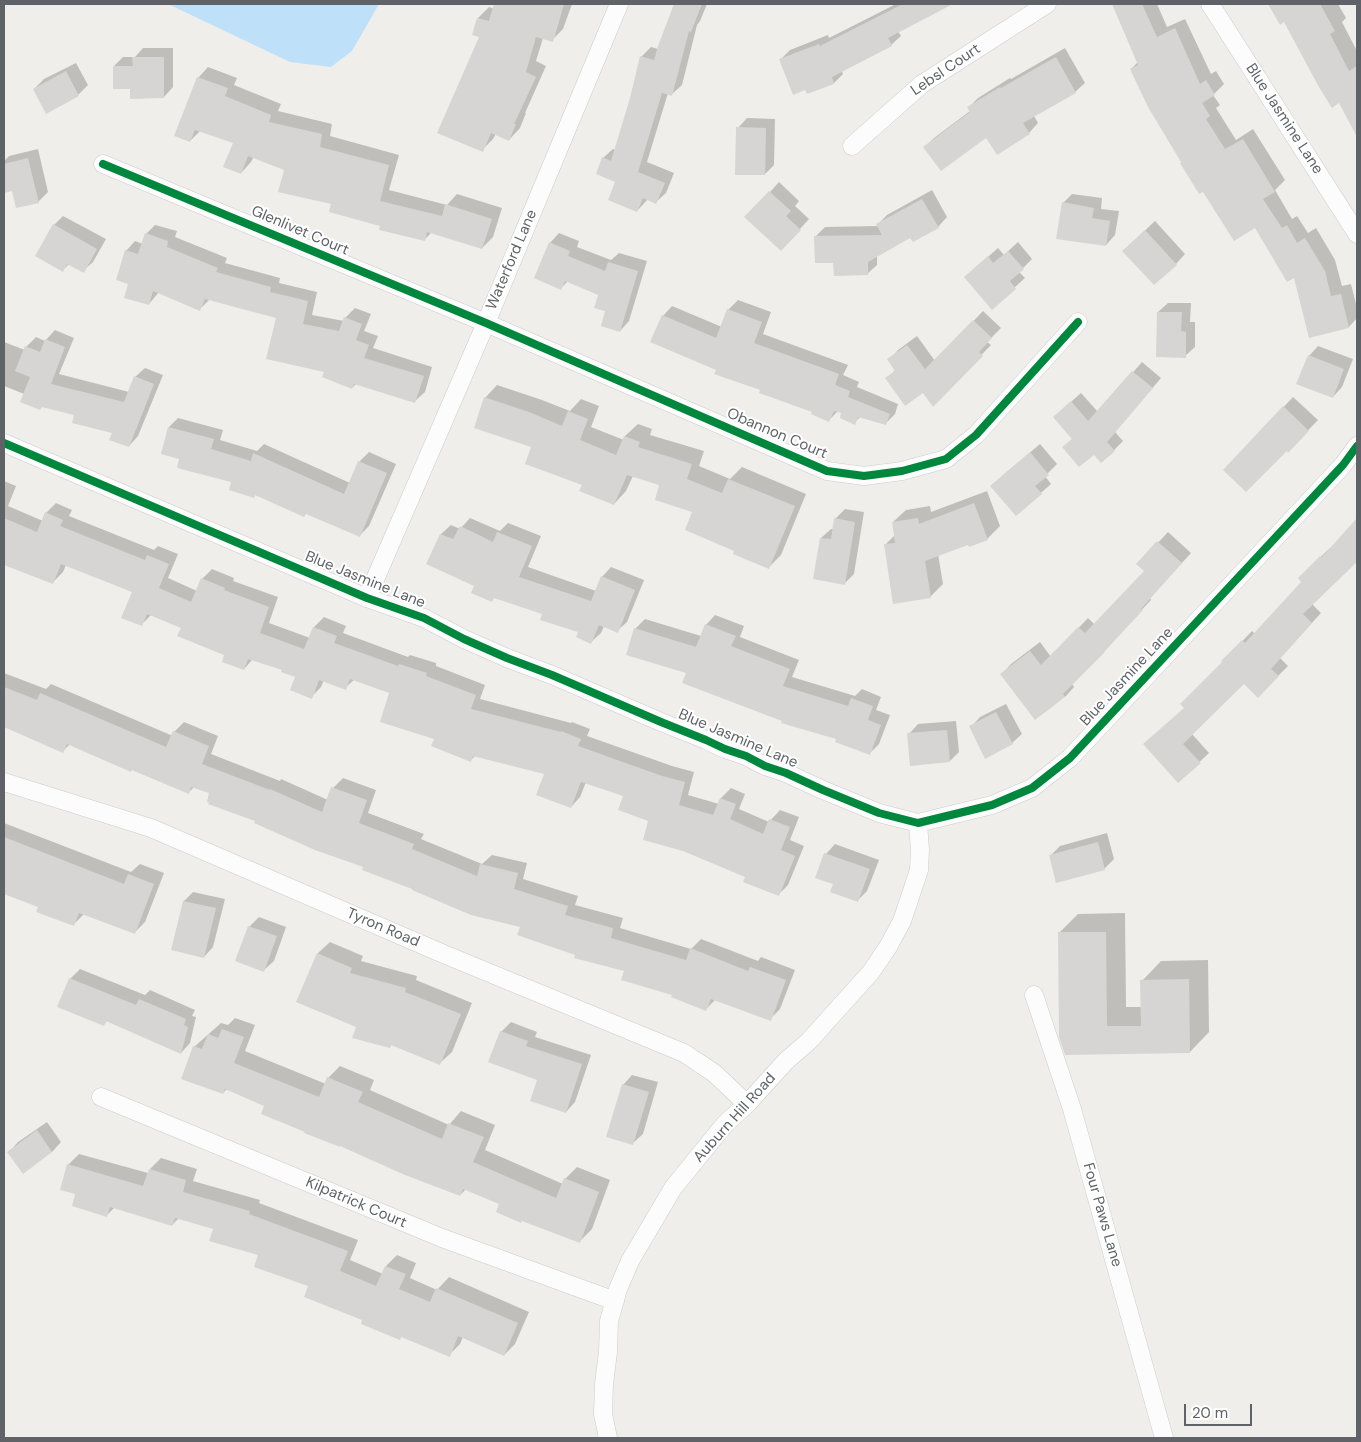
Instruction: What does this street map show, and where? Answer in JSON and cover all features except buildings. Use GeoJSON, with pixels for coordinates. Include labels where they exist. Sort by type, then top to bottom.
{"type":"FeatureCollection","features":[{"type":"Feature","properties":{"kind":"street","name":"Waterford Lane"},"geometry":{"type":"LineString","coordinates":[[367,598],[486,323],[619,4]]}},
{"type":"Feature","properties":{"kind":"street","name":"Lebsl Court"},"geometry":{"type":"LineString","coordinates":[[852,146],[922,84],[1047,4]]}},
{"type":"Feature","properties":{"kind":"street","name":"Blue Jasmine Lane"},"geometry":{"type":"LineString","coordinates":[[1210,4],[1357,234]]}},
{"type":"Feature","properties":{"kind":"street","name":"Glenlivet Court"},"geometry":{"type":"LineString","coordinates":[[103,164],[486,323]]}},
{"type":"Feature","properties":{"kind":"street","name":"Obannon Court"},"geometry":{"type":"LineString","coordinates":[[486,323],[827,471],[864,476],[902,471],[946,459],[976,436],[1078,322]]}},
{"type":"Feature","properties":{"kind":"street","name":"Blue Jasmine Lane"},"geometry":{"type":"LineString","coordinates":[[4,443],[367,598],[403,609],[507,658],[746,756],[765,766],[786,773],[863,807],[918,823],[992,805],[1024,792],[1032,788],[1070,758],[1343,465],[1357,446]]}},
{"type":"Feature","properties":{"kind":"street","name":"Tyron Road"},"geometry":{"type":"LineString","coordinates":[[4,782],[151,828],[446,955],[684,1053],[714,1073],[747,1104]]}},
{"type":"Feature","properties":{"kind":"street","name":"Auburn Hill Road"},"geometry":{"type":"LineString","coordinates":[[608,1438],[603,1414],[609,1321],[618,1289],[630,1261],[674,1188],[725,1124],[747,1104],[786,1061],[809,1041],[871,972],[888,947],[902,921],[919,870],[918,823]]}},
{"type":"Feature","properties":{"kind":"street","name":"Four Paws Lane"},"geometry":{"type":"LineString","coordinates":[[1034,995],[1072,1109],[1164,1438]]}},
{"type":"Feature","properties":{"kind":"street","name":"Kilpatrick Court"},"geometry":{"type":"LineString","coordinates":[[101,1097],[442,1238],[614,1301]]}},
{"type":"Feature","properties":{"kind":"water"},"geometry":{"type":"Polygon","coordinates":[[[168,4],[379,4],[352,51],[331,67],[290,62],[168,4]]]}},
{"type":"Feature","properties":{"kind":"cycle path"},"geometry":{"type":"LineString","coordinates":[[103,164],[486,323],[827,471],[864,476],[902,471],[946,459],[976,435],[1078,322]]}},
{"type":"Feature","properties":{"kind":"cycle path"},"geometry":{"type":"LineString","coordinates":[[4,443],[367,598],[424,618],[464,639],[507,658],[746,756],[765,766],[786,773],[879,813],[918,823],[992,805],[1032,788],[1070,758],[1343,465],[1357,446]]}}]}
